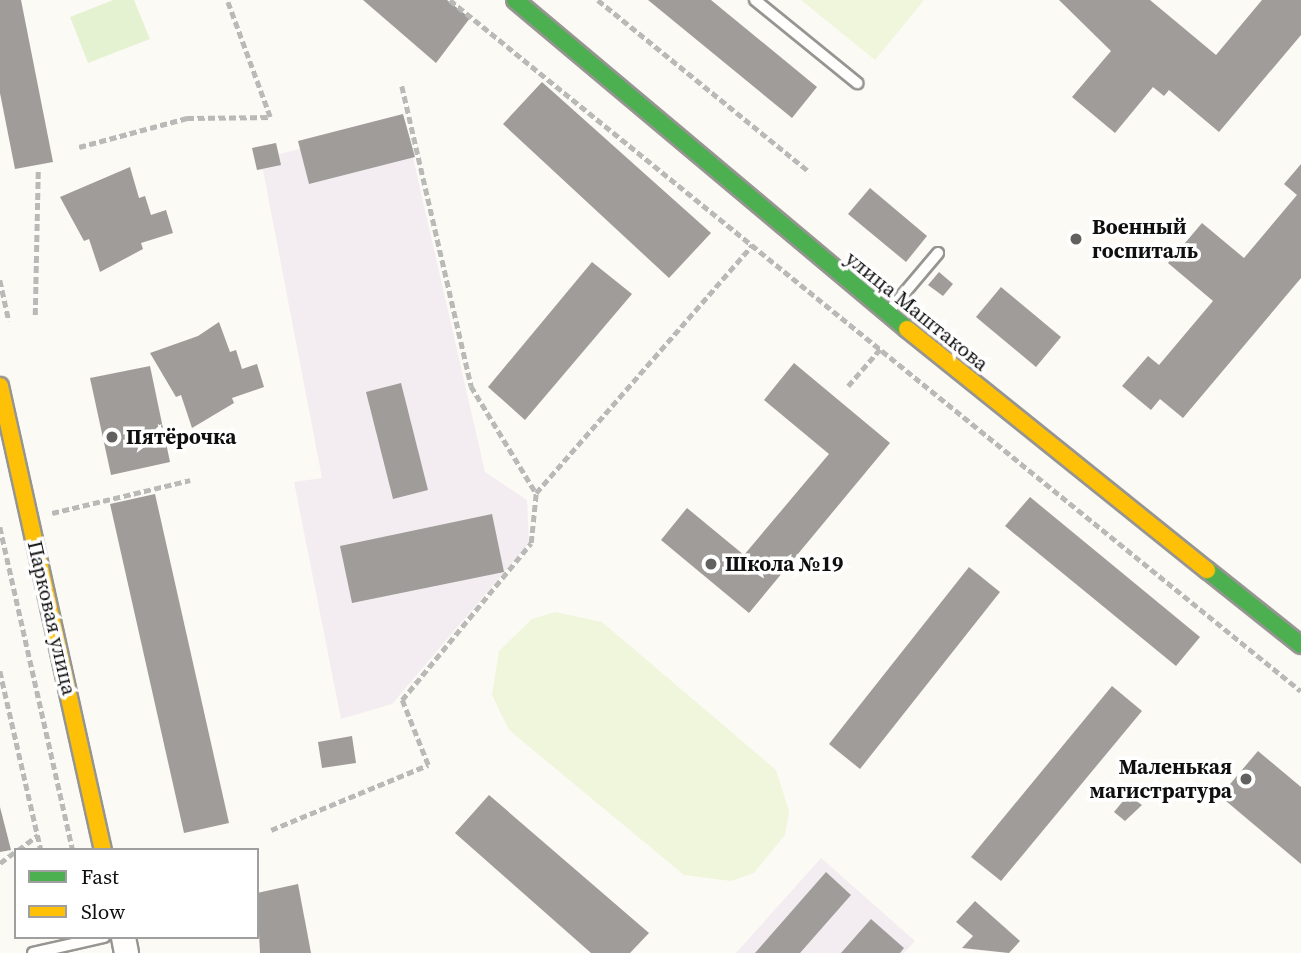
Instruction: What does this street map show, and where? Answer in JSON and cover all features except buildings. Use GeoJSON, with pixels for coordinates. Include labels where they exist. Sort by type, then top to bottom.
{"type":"FeatureCollection","features":[{"type":"Feature","properties":{"kind":"street","name":"улица Маштакова"},"geometry":{"type":"LineString","coordinates":[[515,0],[773,220],[1301,645]]}},
{"type":"Feature","properties":{"kind":"street","name":"Парковая улица"},"geometry":{"type":"LineString","coordinates":[[0,386],[8,456],[29,518],[103,848]]}},
{"type":"Feature","properties":{"kind":"lane"},"geometry":{"type":"LineString","coordinates":[[755,0],[857,83]]}},
{"type":"Feature","properties":{"kind":"lane"},"geometry":{"type":"LineString","coordinates":[[887,313],[938,253]]}},
{"type":"Feature","properties":{"kind":"lane"},"geometry":{"type":"LineString","coordinates":[[33,953],[95,939]]}},
{"type":"Feature","properties":{"kind":"path"},"geometry":{"type":"LineString","coordinates":[[79,147],[187,118],[270,117],[227,0]]}},
{"type":"Feature","properties":{"kind":"path"},"geometry":{"type":"LineString","coordinates":[[450,0],[1301,691]]}},
{"type":"Feature","properties":{"kind":"path"},"geometry":{"type":"LineString","coordinates":[[598,0],[810,172]]}},
{"type":"Feature","properties":{"kind":"path"},"geometry":{"type":"LineString","coordinates":[[402,86],[471,386],[536,493]]}},
{"type":"Feature","properties":{"kind":"path"},"geometry":{"type":"LineString","coordinates":[[35,315],[38,169]]}},
{"type":"Feature","properties":{"kind":"path"},"geometry":{"type":"LineString","coordinates":[[271,830],[428,765],[402,700],[531,543],[536,493],[773,220]]}},
{"type":"Feature","properties":{"kind":"path"},"geometry":{"type":"LineString","coordinates":[[0,280],[9,321]]}},
{"type":"Feature","properties":{"kind":"path"},"geometry":{"type":"LineString","coordinates":[[848,386],[901,324]]}},
{"type":"Feature","properties":{"kind":"path"},"geometry":{"type":"LineString","coordinates":[[73,848],[0,526],[190,480]]}},
{"type":"Feature","properties":{"kind":"path"},"geometry":{"type":"LineString","coordinates":[[0,671],[41,848]]}},
{"type":"Feature","properties":{"kind":"path"},"geometry":{"type":"LineString","coordinates":[[21,848],[38,835]]}},
{"type":"Feature","properties":{"kind":"shaded area"},"geometry":{"type":"Polygon","coordinates":[[[403,114],[485,472],[527,500],[529,543],[392,704],[341,719],[294,482],[322,478],[263,170],[257,170],[252,148],[276,143],[279,154],[300,149],[298,141],[403,114]]]}},
{"type":"Feature","properties":{"kind":"shaded area"},"geometry":{"type":"Polygon","coordinates":[[[821,858],[915,941],[904,953],[736,953],[821,858]]]}},
{"type":"Feature","properties":{"kind":"green space"},"geometry":{"type":"Polygon","coordinates":[[[113,0],[134,0],[150,39],[88,63],[70,17],[113,0]]]}},
{"type":"Feature","properties":{"kind":"green space"},"geometry":{"type":"Polygon","coordinates":[[[801,0],[924,0],[875,60],[801,0]]]}},
{"type":"Feature","properties":{"kind":"green space"},"geometry":{"type":"Polygon","coordinates":[[[555,612],[602,622],[776,770],[789,811],[785,835],[754,873],[731,881],[684,875],[509,730],[492,695],[499,651],[532,619],[555,612]]]}},
{"type":"Feature","properties":{"kind":"traffic: fast"},"geometry":{"type":"LineString","coordinates":[[515,0],[907,329]]}},
{"type":"Feature","properties":{"kind":"traffic: fast"},"geometry":{"type":"LineString","coordinates":[[1207,570],[1301,645]]}},
{"type":"Feature","properties":{"kind":"traffic: slow"},"geometry":{"type":"LineString","coordinates":[[907,329],[1207,570]]}},
{"type":"Feature","properties":{"kind":"traffic: slow"},"geometry":{"type":"LineString","coordinates":[[0,386],[103,848]]}},
{"type":"Feature","properties":{"kind":"place","name":"Военный госпиталь"},"geometry":{"type":"Point","coordinates":[1076,239]}},
{"type":"Feature","properties":{"kind":"place","name":"Пятёрочка"},"geometry":{"type":"Point","coordinates":[112,437]}},
{"type":"Feature","properties":{"kind":"place","name":"Школа №19"},"geometry":{"type":"Point","coordinates":[711,564]}},
{"type":"Feature","properties":{"kind":"place","name":"Маленькая магистратура"},"geometry":{"type":"Point","coordinates":[1246,779]}}]}
